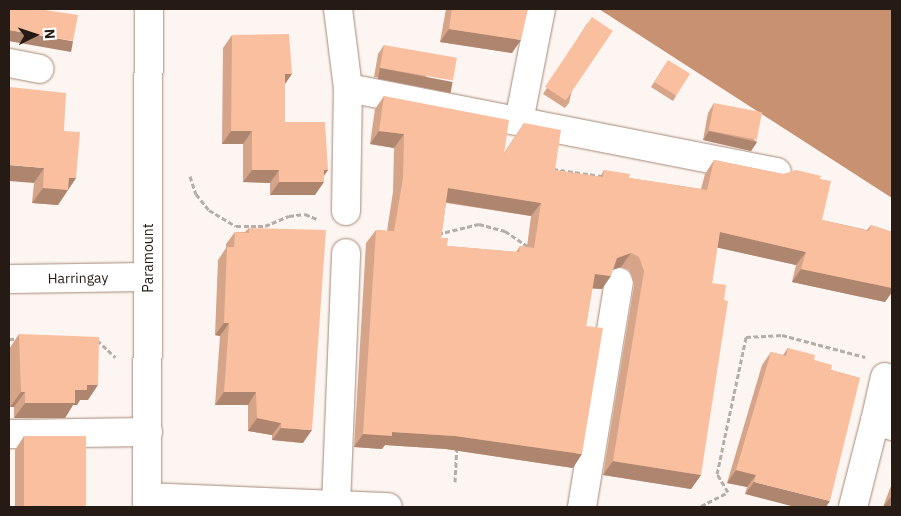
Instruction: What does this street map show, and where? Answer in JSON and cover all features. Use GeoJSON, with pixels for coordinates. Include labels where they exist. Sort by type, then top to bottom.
{"type":"FeatureCollection","features":[{"type":"Feature","properties":{"kind":"street","name":"Paramount"},"geometry":{"type":"LineString","coordinates":[[147,502],[149,9]]}},
{"type":"Feature","properties":{"kind":"street"},"geometry":{"type":"LineString","coordinates":[[336,218],[348,88],[338,9]]}},
{"type":"Feature","properties":{"kind":"street"},"geometry":{"type":"LineString","coordinates":[[519,121],[541,9]]}},
{"type":"Feature","properties":{"kind":"street"},"geometry":{"type":"LineString","coordinates":[[9,63],[39,69]]}},
{"type":"Feature","properties":{"kind":"street"},"geometry":{"type":"LineString","coordinates":[[348,88],[777,172]]}},
{"type":"Feature","properties":{"kind":"street"},"geometry":{"type":"LineString","coordinates":[[336,505],[346,253]]}},
{"type":"Feature","properties":{"kind":"street","name":"Harringay"},"geometry":{"type":"LineString","coordinates":[[9,279],[148,277]]}},
{"type":"Feature","properties":{"kind":"street"},"geometry":{"type":"LineString","coordinates":[[582,507],[619,282]]}},
{"type":"Feature","properties":{"kind":"street"},"geometry":{"type":"LineString","coordinates":[[853,507],[884,423],[880,369]]}},
{"type":"Feature","properties":{"kind":"street"},"geometry":{"type":"LineString","coordinates":[[9,434],[148,432]]}},
{"type":"Feature","properties":{"kind":"street"},"geometry":{"type":"LineString","coordinates":[[147,502],[388,507]]}},
{"type":"Feature","properties":{"kind":"path"},"geometry":{"type":"LineString","coordinates":[[553,169],[612,178]]}},
{"type":"Feature","properties":{"kind":"path"},"geometry":{"type":"LineString","coordinates":[[190,176],[202,203],[226,222],[246,227],[260,226],[288,216],[305,214],[336,218]]}},
{"type":"Feature","properties":{"kind":"path"},"geometry":{"type":"LineString","coordinates":[[431,236],[479,224],[505,231],[532,249]]}},
{"type":"Feature","properties":{"kind":"path"},"geometry":{"type":"LineString","coordinates":[[701,506],[728,492],[717,474],[746,337],[782,335],[880,369]]}},
{"type":"Feature","properties":{"kind":"path"},"geometry":{"type":"LineString","coordinates":[[92,338],[115,357]]}},
{"type":"Feature","properties":{"kind":"path"},"geometry":{"type":"LineString","coordinates":[[9,339],[28,339]]}},
{"type":"Feature","properties":{"kind":"path"},"geometry":{"type":"LineString","coordinates":[[455,482],[457,443]]}},
{"type":"Feature","properties":{"kind":"shaded area"},"geometry":{"type":"Polygon","coordinates":[[[599,9],[892,9],[892,198],[599,9]]]}},
{"type":"Feature","properties":{"kind":"building"},"geometry":{"type":"Polygon","coordinates":[[[9,9],[38,9],[78,15],[73,41],[9,30],[9,9]]]}},
{"type":"Feature","properties":{"kind":"building"},"geometry":{"type":"Polygon","coordinates":[[[452,9],[528,9],[521,40],[449,29],[452,9]]]}},
{"type":"Feature","properties":{"kind":"building"},"geometry":{"type":"Polygon","coordinates":[[[592,17],[613,31],[566,101],[545,87],[592,17]]]}},
{"type":"Feature","properties":{"kind":"building"},"geometry":{"type":"Polygon","coordinates":[[[289,34],[292,74],[285,74],[285,122],[325,122],[328,170],[324,170],[324,182],[279,182],[279,170],[252,170],[252,131],[231,131],[232,35],[289,34]]]}},
{"type":"Feature","properties":{"kind":"building"},"geometry":{"type":"Polygon","coordinates":[[[384,45],[457,58],[453,81],[380,68],[384,45]]]}},
{"type":"Feature","properties":{"kind":"building"},"geometry":{"type":"Polygon","coordinates":[[[668,60],[690,74],[676,96],[654,82],[668,60]]]}},
{"type":"Feature","properties":{"kind":"building"},"geometry":{"type":"Polygon","coordinates":[[[9,87],[66,93],[64,131],[80,132],[76,178],[69,178],[68,190],[43,188],[44,168],[9,165],[9,87]]]}},
{"type":"Feature","properties":{"kind":"building"},"geometry":{"type":"Polygon","coordinates":[[[384,96],[509,120],[504,154],[524,123],[561,130],[555,170],[603,177],[604,170],[630,174],[629,178],[707,190],[714,160],[783,174],[796,170],[821,176],[820,179],[831,181],[822,220],[869,231],[871,225],[892,232],[892,288],[801,269],[806,252],[720,232],[712,283],[726,285],[724,300],[728,301],[701,475],[613,461],[644,271],[639,257],[631,253],[617,258],[611,276],[595,274],[586,326],[603,328],[582,454],[455,436],[392,432],[392,436],[363,434],[376,230],[394,231],[403,178],[404,134],[379,131],[384,96]],[[448,188],[441,238],[448,238],[447,246],[519,252],[520,246],[534,248],[541,203],[448,188]]]}},
{"type":"Feature","properties":{"kind":"building"},"geometry":{"type":"Polygon","coordinates":[[[714,103],[762,112],[757,140],[709,130],[714,103]]]}},
{"type":"Feature","properties":{"kind":"building"},"geometry":{"type":"Polygon","coordinates":[[[249,228],[326,230],[312,430],[281,428],[281,423],[257,418],[256,392],[224,392],[229,323],[224,323],[227,247],[234,247],[235,232],[249,233],[249,228]]]}},
{"type":"Feature","properties":{"kind":"building"},"geometry":{"type":"Polygon","coordinates":[[[19,334],[99,337],[98,385],[87,385],[87,390],[75,390],[75,403],[25,403],[25,392],[21,392],[19,334]]]}},
{"type":"Feature","properties":{"kind":"building"},"geometry":{"type":"Polygon","coordinates":[[[788,348],[815,355],[814,360],[832,365],[831,370],[860,378],[830,501],[754,482],[756,475],[736,470],[771,352],[786,356],[788,348]]]}},
{"type":"Feature","properties":{"kind":"building"},"geometry":{"type":"Polygon","coordinates":[[[24,436],[86,436],[86,507],[24,507],[24,436]]]}}]}
